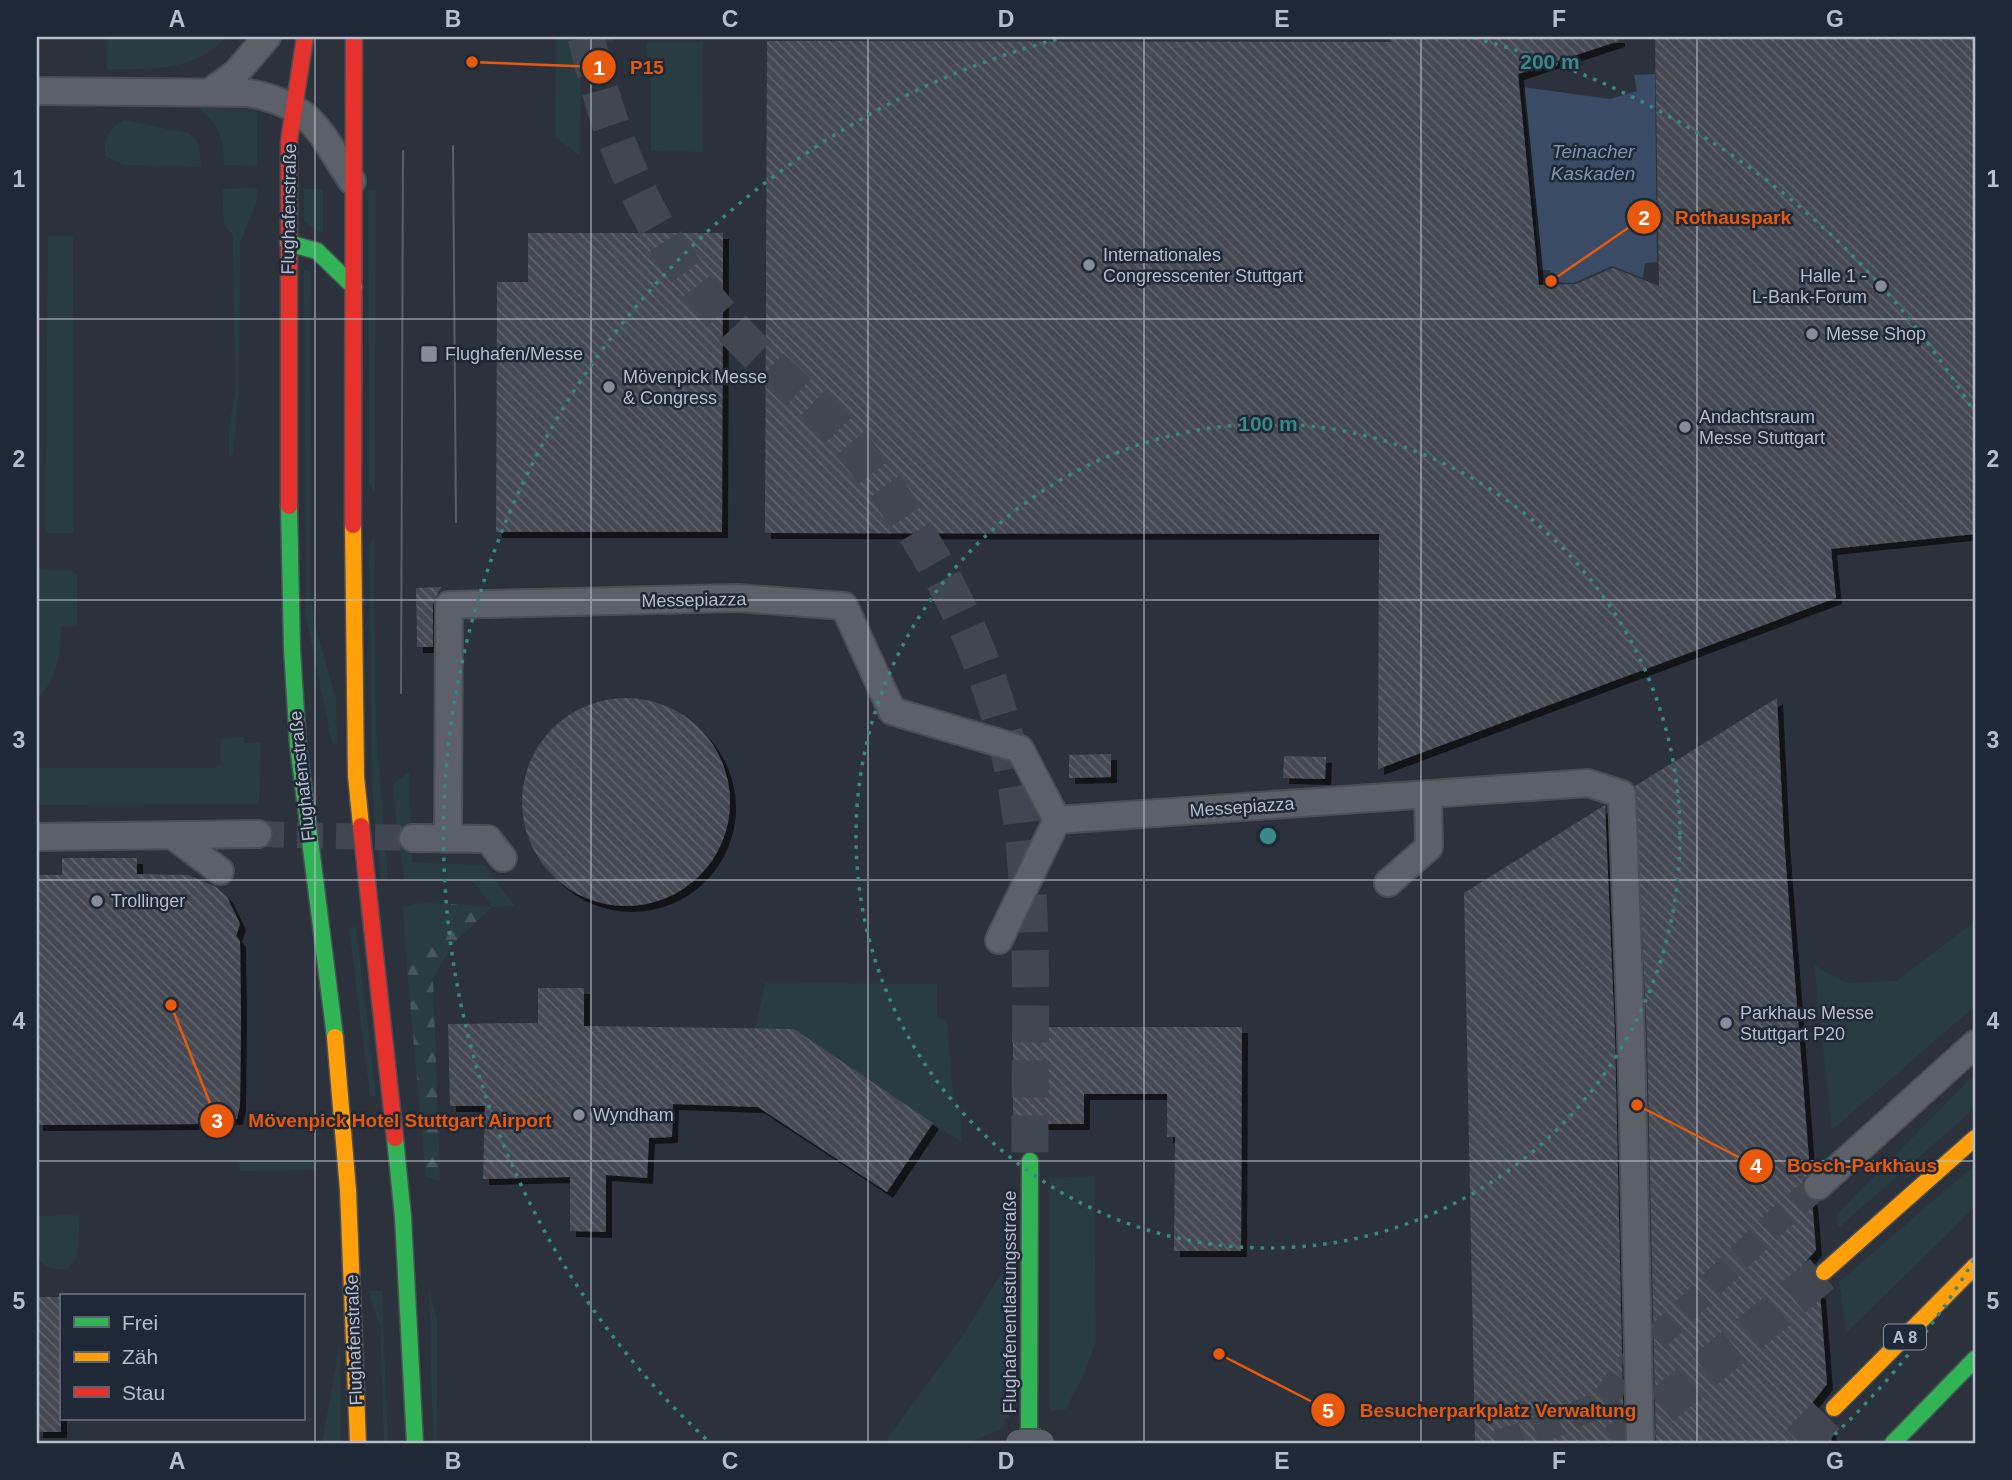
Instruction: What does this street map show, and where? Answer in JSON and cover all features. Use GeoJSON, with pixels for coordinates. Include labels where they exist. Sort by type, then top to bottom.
{"type":"FeatureCollection","features":[{"type":"Feature","properties":{"kind":"main road","name":"Flughafenstraße"},"geometry":{"type":"LineString","coordinates":[[305,37],[289,141],[292,649],[298,746],[320,932],[332,1007],[349,1204],[358,1443]]}},
{"type":"Feature","properties":{"kind":"main road","name":"Flughafenstraße"},"geometry":{"type":"LineString","coordinates":[[354,37],[353,636],[356,776],[403,1217],[415,1443]]}},
{"type":"Feature","properties":{"kind":"main road"},"geometry":{"type":"LineString","coordinates":[[288,243],[303,242],[326,257],[354,287]]}},
{"type":"Feature","properties":{"kind":"main road"},"geometry":{"type":"LineString","coordinates":[[1824,1272],[1975,1138]]}},
{"type":"Feature","properties":{"kind":"main road","name":"Flughafenentlastungsstraße"},"geometry":{"type":"LineString","coordinates":[[1029,1443],[1030,1161]]}},
{"type":"Feature","properties":{"kind":"main road","name":"A 8"},"geometry":{"type":"LineString","coordinates":[[1834,1408],[1975,1266]]}},
{"type":"Feature","properties":{"kind":"main road"},"geometry":{"type":"LineString","coordinates":[[1893,1443],[1975,1359]]}},
{"type":"Feature","properties":{"kind":"main road"},"geometry":{"type":"LineString","coordinates":[[1909,1443],[1935,1399]]}},
{"type":"Feature","properties":{"kind":"street"},"geometry":{"type":"LineString","coordinates":[[211,92],[236,73],[267,37]]}},
{"type":"Feature","properties":{"kind":"street"},"geometry":{"type":"LineString","coordinates":[[37,91],[249,93],[293,106]]}},
{"type":"Feature","properties":{"kind":"street","name":"Flughafenstraße"},"geometry":{"type":"LineString","coordinates":[[293,106],[329,140],[352,181]]}},
{"type":"Feature","properties":{"kind":"street","name":"Messepiazza"},"geometry":{"type":"LineString","coordinates":[[448,839],[449,605],[737,598],[844,606],[892,711],[1020,749],[1057,820],[1588,783],[1622,794],[1631,1037],[1640,1443]]}},
{"type":"Feature","properties":{"kind":"street"},"geometry":{"type":"LineString","coordinates":[[1388,883],[1429,847],[1428,794]]}},
{"type":"Feature","properties":{"kind":"street"},"geometry":{"type":"LineString","coordinates":[[999,940],[1057,820]]}},
{"type":"Feature","properties":{"kind":"street"},"geometry":{"type":"LineString","coordinates":[[37,837],[258,834]]}},
{"type":"Feature","properties":{"kind":"street"},"geometry":{"type":"LineString","coordinates":[[173,836],[220,871]]}},
{"type":"Feature","properties":{"kind":"street"},"geometry":{"type":"LineString","coordinates":[[413,838],[488,839],[503,858]]}},
{"type":"Feature","properties":{"kind":"street"},"geometry":{"type":"LineString","coordinates":[[1818,1186],[1975,1044]]}},
{"type":"Feature","properties":{"kind":"street"},"geometry":{"type":"LineString","coordinates":[[1019,1443],[1041,1443]]}},
{"type":"Feature","properties":{"kind":"green space"},"geometry":{"type":"Polygon","coordinates":[[[106,37],[225,37],[201,57],[186,63],[155,68],[107,69],[106,37]]]}},
{"type":"Feature","properties":{"kind":"green space"},"geometry":{"type":"Polygon","coordinates":[[[556,37],[613,37],[613,43],[581,42],[580,155],[555,137],[556,37]]]}},
{"type":"Feature","properties":{"kind":"green space"},"geometry":{"type":"Polygon","coordinates":[[[646,42],[703,42],[702,152],[651,151],[651,58],[647,57],[646,42]]]}},
{"type":"Feature","properties":{"kind":"green space"},"geometry":{"type":"Polygon","coordinates":[[[198,108],[252,108],[257,113],[257,166],[224,165],[223,147],[216,126],[198,108]]]}},
{"type":"Feature","properties":{"kind":"green space"},"geometry":{"type":"Polygon","coordinates":[[[124,120],[188,133],[199,143],[201,167],[124,165],[105,156],[108,135],[124,120]]]}},
{"type":"Feature","properties":{"kind":"green space"},"geometry":{"type":"Polygon","coordinates":[[[258,188],[257,201],[240,243],[239,391],[233,455],[229,456],[229,428],[235,391],[233,236],[224,224],[222,189],[258,188]]]}},
{"type":"Feature","properties":{"kind":"green space"},"geometry":{"type":"Polygon","coordinates":[[[304,189],[323,189],[323,234],[304,221],[304,189]]]}},
{"type":"Feature","properties":{"kind":"green space"},"geometry":{"type":"Polygon","coordinates":[[[368,190],[376,190],[375,493],[369,483],[368,190]]]}},
{"type":"Feature","properties":{"kind":"green space"},"geometry":{"type":"Polygon","coordinates":[[[48,236],[73,236],[74,533],[45,533],[48,236]]]}},
{"type":"Feature","properties":{"kind":"green space"},"geometry":{"type":"Polygon","coordinates":[[[304,270],[310,271],[310,590],[315,625],[336,699],[337,745],[332,743],[306,617],[304,270]]]}},
{"type":"Feature","properties":{"kind":"green space"},"geometry":{"type":"Polygon","coordinates":[[[374,537],[376,728],[388,880],[381,881],[372,787],[369,545],[374,537]]]}},
{"type":"Feature","properties":{"kind":"green space"},"geometry":{"type":"Polygon","coordinates":[[[37,569],[71,570],[77,575],[77,626],[61,627],[60,647],[53,675],[37,699],[37,569]]]}},
{"type":"Feature","properties":{"kind":"green space"},"geometry":{"type":"Polygon","coordinates":[[[244,737],[244,743],[261,743],[259,804],[37,805],[37,768],[215,768],[220,764],[221,738],[244,737]]]}},
{"type":"Feature","properties":{"kind":"green space"},"geometry":{"type":"Polygon","coordinates":[[[409,772],[412,862],[484,865],[515,906],[492,907],[473,881],[404,881],[393,794],[395,782],[409,772]]]}},
{"type":"Feature","properties":{"kind":"green space"},"geometry":{"type":"Polygon","coordinates":[[[417,903],[451,904],[407,969],[403,907],[417,903]]]}},
{"type":"Feature","properties":{"kind":"green space"},"geometry":{"type":"Polygon","coordinates":[[[451,904],[492,907],[452,945],[433,978],[440,1181],[426,1177],[407,969],[451,904]]]}},
{"type":"Feature","properties":{"kind":"green space"},"geometry":{"type":"Polygon","coordinates":[[[1975,921],[1975,1006],[1832,1130],[1814,965],[1846,983],[1897,981],[1975,921]]]}},
{"type":"Feature","properties":{"kind":"green space"},"geometry":{"type":"Polygon","coordinates":[[[356,927],[376,1096],[370,1096],[349,928],[356,927]]]}},
{"type":"Feature","properties":{"kind":"green space"},"geometry":{"type":"Polygon","coordinates":[[[765,983],[937,984],[937,1018],[947,1020],[954,1105],[960,1107],[962,1143],[794,1029],[755,1029],[765,983]]]}},
{"type":"Feature","properties":{"kind":"green space"},"geometry":{"type":"Polygon","coordinates":[[[1975,1074],[1975,1108],[1838,1228],[1837,1214],[1975,1074]]]}},
{"type":"Feature","properties":{"kind":"green space"},"geometry":{"type":"Polygon","coordinates":[[[316,1161],[316,1170],[240,1171],[239,1162],[316,1161]]]}},
{"type":"Feature","properties":{"kind":"green space"},"geometry":{"type":"Polygon","coordinates":[[[1975,1165],[1975,1207],[1846,1333],[1839,1282],[1975,1165]]]}},
{"type":"Feature","properties":{"kind":"green space"},"geometry":{"type":"Polygon","coordinates":[[[1094,1176],[1096,1341],[1085,1372],[1066,1409],[1050,1411],[1050,1178],[1094,1176]]]}},
{"type":"Feature","properties":{"kind":"green space"},"geometry":{"type":"Polygon","coordinates":[[[80,1215],[77,1258],[68,1269],[54,1269],[44,1264],[37,1257],[37,1216],[80,1215]]]}},
{"type":"Feature","properties":{"kind":"green space"},"geometry":{"type":"Polygon","coordinates":[[[1009,1260],[1010,1419],[1005,1419],[1004,1428],[968,1443],[884,1443],[966,1331],[1009,1260]]]}},
{"type":"Feature","properties":{"kind":"green space"},"geometry":{"type":"Polygon","coordinates":[[[429,1289],[437,1319],[437,1443],[433,1443],[429,1289]]]}},
{"type":"Feature","properties":{"kind":"green space"},"geometry":{"type":"Polygon","coordinates":[[[368,1291],[382,1291],[388,1443],[384,1443],[380,1326],[368,1291]]]}},
{"type":"Feature","properties":{"kind":"green space"},"geometry":{"type":"Polygon","coordinates":[[[340,1341],[341,1443],[322,1443],[340,1341]]]}},
{"type":"Feature","properties":{"kind":"water","name":"Teinacher Kaskaden"},"geometry":{"type":"Polygon","coordinates":[[[1655,74],[1657,262],[1645,263],[1643,278],[1612,266],[1574,283],[1551,282],[1550,270],[1540,270],[1523,87],[1610,99],[1637,91],[1634,75],[1655,74]]]}},
{"type":"Feature","properties":{"kind":"building"},"geometry":{"type":"Polygon","coordinates":[[[1391,37],[1619,37],[1619,41],[1518,74],[1539,285],[1576,284],[1613,268],[1659,286],[1655,37],[1975,37],[1975,534],[1831,549],[1836,598],[1378,769],[1379,534],[765,533],[767,41],[1391,42],[1391,37]]]}},
{"type":"Feature","properties":{"kind":"building","name":"Mövenpick Messe & Congress"},"geometry":{"type":"Polygon","coordinates":[[[528,233],[723,233],[722,532],[496,532],[497,282],[528,282],[528,233]]]}},
{"type":"Feature","properties":{"kind":"building"},"geometry":{"type":"Polygon","coordinates":[[[441,587],[433,604],[433,647],[417,647],[416,588],[441,587]]]}},
{"type":"Feature","properties":{"kind":"building"},"geometry":{"type":"Polygon","coordinates":[[[626,698],[666,706],[699,729],[722,762],[730,802],[722,842],[699,875],[666,898],[626,906],[586,898],[553,875],[530,842],[522,802],[530,762],[553,729],[586,706],[626,698]]]}},
{"type":"Feature","properties":{"kind":"building","name":"Parkhaus Messe Stuttgart P20"},"geometry":{"type":"Polygon","coordinates":[[[1777,698],[1784,840],[1810,1172],[1803,1181],[1803,1189],[1812,1201],[1816,1250],[1804,1264],[1803,1276],[1808,1287],[1820,1293],[1827,1384],[1813,1402],[1813,1413],[1819,1424],[1830,1429],[1832,1443],[1656,1443],[1647,1037],[1635,786],[1777,698]]]}},
{"type":"Feature","properties":{"kind":"building"},"geometry":{"type":"Polygon","coordinates":[[[1111,754],[1111,777],[1069,778],[1069,755],[1111,754]]]}},
{"type":"Feature","properties":{"kind":"building"},"geometry":{"type":"Polygon","coordinates":[[[1284,756],[1326,757],[1325,779],[1283,778],[1284,756]]]}},
{"type":"Feature","properties":{"kind":"building"},"geometry":{"type":"Polygon","coordinates":[[[1605,805],[1615,1037],[1624,1443],[1475,1443],[1464,893],[1605,805]]]}},
{"type":"Feature","properties":{"kind":"building"},"geometry":{"type":"Polygon","coordinates":[[[62,858],[137,858],[137,874],[188,875],[216,887],[227,897],[240,924],[236,936],[240,941],[241,1017],[240,1105],[237,1119],[202,1119],[202,1124],[37,1125],[37,875],[62,875],[62,858]]]}},
{"type":"Feature","properties":{"kind":"building","name":"Wyndham"},"geometry":{"type":"Polygon","coordinates":[[[538,988],[584,988],[584,1026],[794,1029],[933,1123],[887,1192],[758,1107],[673,1104],[672,1137],[649,1138],[647,1178],[606,1175],[606,1232],[570,1231],[570,1177],[483,1179],[485,1106],[450,1106],[448,1024],[538,1023],[538,988]]]}},
{"type":"Feature","properties":{"kind":"building"},"geometry":{"type":"Polygon","coordinates":[[[1013,1027],[1242,1027],[1241,1251],[1174,1251],[1175,1137],[1167,1137],[1167,1094],[1084,1094],[1084,1124],[1013,1124],[1013,1027]]]}},
{"type":"Feature","properties":{"kind":"building"},"geometry":{"type":"Polygon","coordinates":[[[37,1297],[60,1297],[61,1432],[37,1432],[37,1297]]]}},
{"type":"Feature","properties":{"kind":"tunnel"},"geometry":{"type":"LineString","coordinates":[[586,37],[609,120],[623,158],[658,230],[680,264],[735,331],[838,431],[885,488],[916,532],[943,579],[967,627],[987,677],[1015,780],[1027,874],[1030,956],[1030,1161]]}},
{"type":"Feature","properties":{"kind":"tunnel"},"geometry":{"type":"LineString","coordinates":[[258,834],[413,838]]}},
{"type":"Feature","properties":{"kind":"tunnel"},"geometry":{"type":"LineString","coordinates":[[1498,1443],[1550,1426],[1602,1403],[1631,1363],[1776,1222],[1818,1186]]}},
{"type":"Feature","properties":{"kind":"tunnel"},"geometry":{"type":"LineString","coordinates":[[1617,1443],[1824,1272]]}},
{"type":"Feature","properties":{"kind":"tunnel"},"geometry":{"type":"LineString","coordinates":[[1800,1443],[1834,1408]]}},
{"type":"Feature","properties":{"kind":"tram line"},"geometry":{"type":"LineString","coordinates":[[453,146],[456,522]]}},
{"type":"Feature","properties":{"kind":"tram line"},"geometry":{"type":"LineString","coordinates":[[401,693],[403,151]]}},
{"type":"Feature","properties":{"kind":"traffic: fast"},"geometry":{"type":"LineString","coordinates":[[288,243],[317,251],[354,287]]}},
{"type":"Feature","properties":{"kind":"traffic: fast"},"geometry":{"type":"LineString","coordinates":[[289,506],[292,649],[298,745],[335,1037]]}},
{"type":"Feature","properties":{"kind":"traffic: fast"},"geometry":{"type":"LineString","coordinates":[[395,1138],[403,1217],[415,1443]]}},
{"type":"Feature","properties":{"kind":"traffic: fast"},"geometry":{"type":"LineString","coordinates":[[1029,1443],[1030,1161]]}},
{"type":"Feature","properties":{"kind":"traffic: fast"},"geometry":{"type":"LineString","coordinates":[[1893,1443],[1975,1359]]}},
{"type":"Feature","properties":{"kind":"traffic: slow"},"geometry":{"type":"LineString","coordinates":[[353,525],[356,776],[361,826]]}},
{"type":"Feature","properties":{"kind":"traffic: slow"},"geometry":{"type":"LineString","coordinates":[[335,1037],[348,1190],[358,1443]]}},
{"type":"Feature","properties":{"kind":"traffic: slow"},"geometry":{"type":"LineString","coordinates":[[1824,1272],[1975,1138]]}},
{"type":"Feature","properties":{"kind":"traffic: slow"},"geometry":{"type":"LineString","coordinates":[[1834,1408],[1975,1266]]}},
{"type":"Feature","properties":{"kind":"traffic: jam"},"geometry":{"type":"LineString","coordinates":[[289,506],[289,141],[305,37]]}},
{"type":"Feature","properties":{"kind":"traffic: jam"},"geometry":{"type":"LineString","coordinates":[[353,525],[354,37]]}},
{"type":"Feature","properties":{"kind":"traffic: jam"},"geometry":{"type":"LineString","coordinates":[[361,826],[395,1138]]}},
{"type":"Feature","properties":{"kind":"place","name":"P15"},"geometry":{"type":"Point","coordinates":[472,62]}},
{"type":"Feature","properties":{"kind":"place","name":"Internationales Congresscenter Stuttgart"},"geometry":{"type":"Point","coordinates":[1089,265]}},
{"type":"Feature","properties":{"kind":"place","name":"Rothauspark"},"geometry":{"type":"Point","coordinates":[1551,281]}},
{"type":"Feature","properties":{"kind":"place","name":"Halle 1 - L-Bank-Forum"},"geometry":{"type":"Point","coordinates":[1881,286]}},
{"type":"Feature","properties":{"kind":"place","name":"Messe Shop"},"geometry":{"type":"Point","coordinates":[1812,334]}},
{"type":"Feature","properties":{"kind":"place","name":"Flughafen/Messe"},"geometry":{"type":"Point","coordinates":[429,354]}},
{"type":"Feature","properties":{"kind":"place","name":"Mövenpick Messe & Congress"},"geometry":{"type":"Point","coordinates":[609,387]}},
{"type":"Feature","properties":{"kind":"place","name":"Andachtsraum Messe Stuttgart"},"geometry":{"type":"Point","coordinates":[1685,427]}},
{"type":"Feature","properties":{"kind":"place","name":"Trollinger"},"geometry":{"type":"Point","coordinates":[97,901]}},
{"type":"Feature","properties":{"kind":"place","name":"Mövenpick Hotel Stuttgart Airport"},"geometry":{"type":"Point","coordinates":[171,1005]}},
{"type":"Feature","properties":{"kind":"place","name":"Parkhaus Messe Stuttgart P20"},"geometry":{"type":"Point","coordinates":[1726,1023]}},
{"type":"Feature","properties":{"kind":"place","name":"Bosch-Parkhaus"},"geometry":{"type":"Point","coordinates":[1637,1105]}},
{"type":"Feature","properties":{"kind":"place","name":"Wyndham"},"geometry":{"type":"Point","coordinates":[579,1115]}},
{"type":"Feature","properties":{"kind":"place","name":"Besucherparkplatz Verwaltung"},"geometry":{"type":"Point","coordinates":[1219,1354]}}]}
